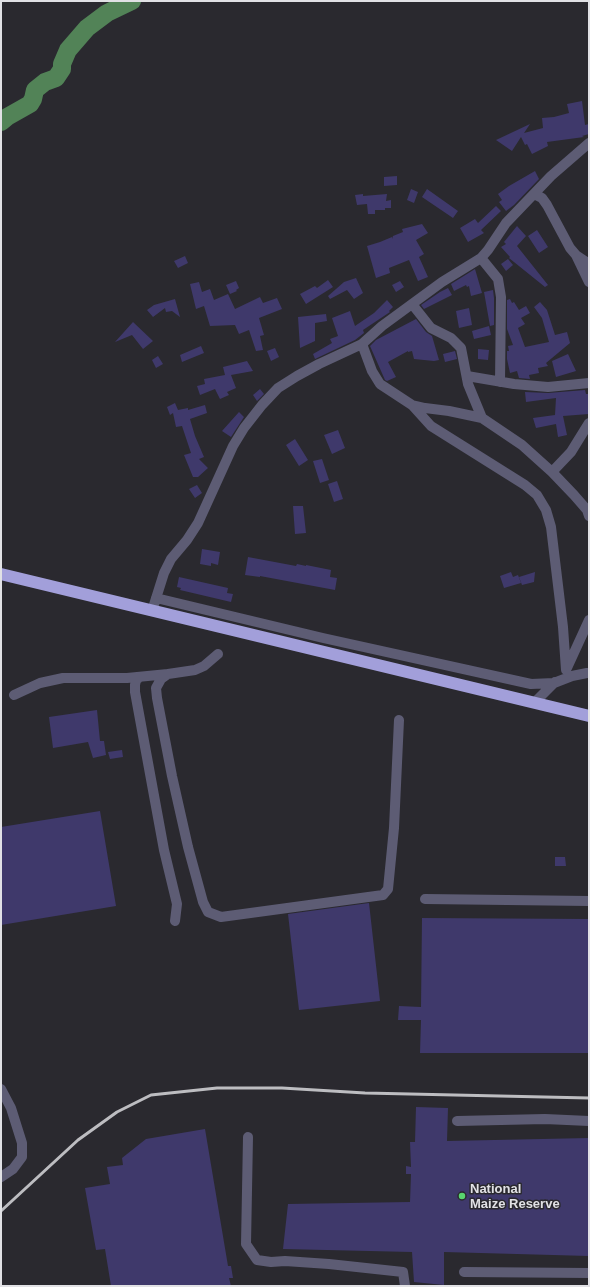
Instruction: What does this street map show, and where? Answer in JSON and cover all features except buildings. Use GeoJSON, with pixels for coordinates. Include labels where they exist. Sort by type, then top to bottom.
{"type":"FeatureCollection","features":[{"type":"Feature","properties":{"kind":"highway"},"geometry":{"type":"LineString","coordinates":[[1,574],[589,716]]}},
{"type":"Feature","properties":{"kind":"street"},"geometry":{"type":"LineString","coordinates":[[152,611],[164,573],[171,559],[187,540],[198,523],[233,446],[244,428],[262,405],[278,388],[319,364],[362,344],[382,326],[442,282],[481,258],[506,223],[551,176],[589,143]]}},
{"type":"Feature","properties":{"kind":"street"},"geometry":{"type":"LineString","coordinates":[[534,194],[542,198],[547,205],[589,282]]}},
{"type":"Feature","properties":{"kind":"street"},"geometry":{"type":"LineString","coordinates":[[576,256],[589,264]]}},
{"type":"Feature","properties":{"kind":"street"},"geometry":{"type":"LineString","coordinates":[[481,258],[498,279],[501,297],[500,382]]}},
{"type":"Feature","properties":{"kind":"street"},"geometry":{"type":"LineString","coordinates":[[412,304],[431,328],[451,338],[461,348],[468,384],[482,418]]}},
{"type":"Feature","properties":{"kind":"street"},"geometry":{"type":"LineString","coordinates":[[362,344],[372,371],[380,384],[412,405],[431,426],[525,485],[537,495],[546,510],[552,534],[563,627],[566,670]]}},
{"type":"Feature","properties":{"kind":"street"},"geometry":{"type":"LineString","coordinates":[[467,376],[500,382],[548,387],[589,383]]}},
{"type":"Feature","properties":{"kind":"street"},"geometry":{"type":"LineString","coordinates":[[412,405],[425,408],[449,410],[482,418],[522,445],[552,472],[587,510],[589,516]]}},
{"type":"Feature","properties":{"kind":"street"},"geometry":{"type":"LineString","coordinates":[[552,472],[572,452],[589,423]]}},
{"type":"Feature","properties":{"kind":"street"},"geometry":{"type":"LineString","coordinates":[[156,598],[315,636],[531,684],[554,683],[572,676],[589,673]]}},
{"type":"Feature","properties":{"kind":"street"},"geometry":{"type":"LineString","coordinates":[[534,703],[566,670],[589,620]]}},
{"type":"Feature","properties":{"kind":"street"},"geometry":{"type":"LineString","coordinates":[[14,695],[40,683],[63,678],[127,678],[195,670],[204,666],[218,654]]}},
{"type":"Feature","properties":{"kind":"street"},"geometry":{"type":"LineString","coordinates":[[168,674],[161,679],[156,688],[156,698],[172,776],[202,902],[208,912],[221,917],[383,894],[388,889],[394,828],[398,720]]}},
{"type":"Feature","properties":{"kind":"street"},"geometry":{"type":"LineString","coordinates":[[140,677],[136,680],[135,692],[164,850],[177,904],[175,920]]}},
{"type":"Feature","properties":{"kind":"street"},"geometry":{"type":"LineString","coordinates":[[425,899],[589,901]]}},
{"type":"Feature","properties":{"kind":"street"},"geometry":{"type":"LineString","coordinates":[[1,1089],[11,1108],[22,1143],[22,1157],[13,1169],[1,1177]]}},
{"type":"Feature","properties":{"kind":"street"},"geometry":{"type":"LineString","coordinates":[[457,1121],[545,1119],[589,1121]]}},
{"type":"Feature","properties":{"kind":"street"},"geometry":{"type":"LineString","coordinates":[[248,1137],[246,1244],[257,1260],[271,1262],[285,1261],[330,1264],[403,1272],[405,1286]]}},
{"type":"Feature","properties":{"kind":"street"},"geometry":{"type":"LineString","coordinates":[[464,1272],[589,1273]]}},
{"type":"Feature","properties":{"kind":"waterway"},"geometry":{"type":"LineString","coordinates":[[1,122],[30,104],[35,90],[45,82],[56,78],[62,69],[62,64],[68,50],[87,28],[107,13],[132,1]]}},
{"type":"Feature","properties":{"kind":"railway"},"geometry":{"type":"LineString","coordinates":[[1,1211],[78,1140],[117,1112],[151,1095],[217,1088],[282,1088],[365,1093],[589,1098]]}},
{"type":"Feature","properties":{"kind":"place","name":"National Maize Reserve"},"geometry":{"type":"Point","coordinates":[462,1196]}}]}
